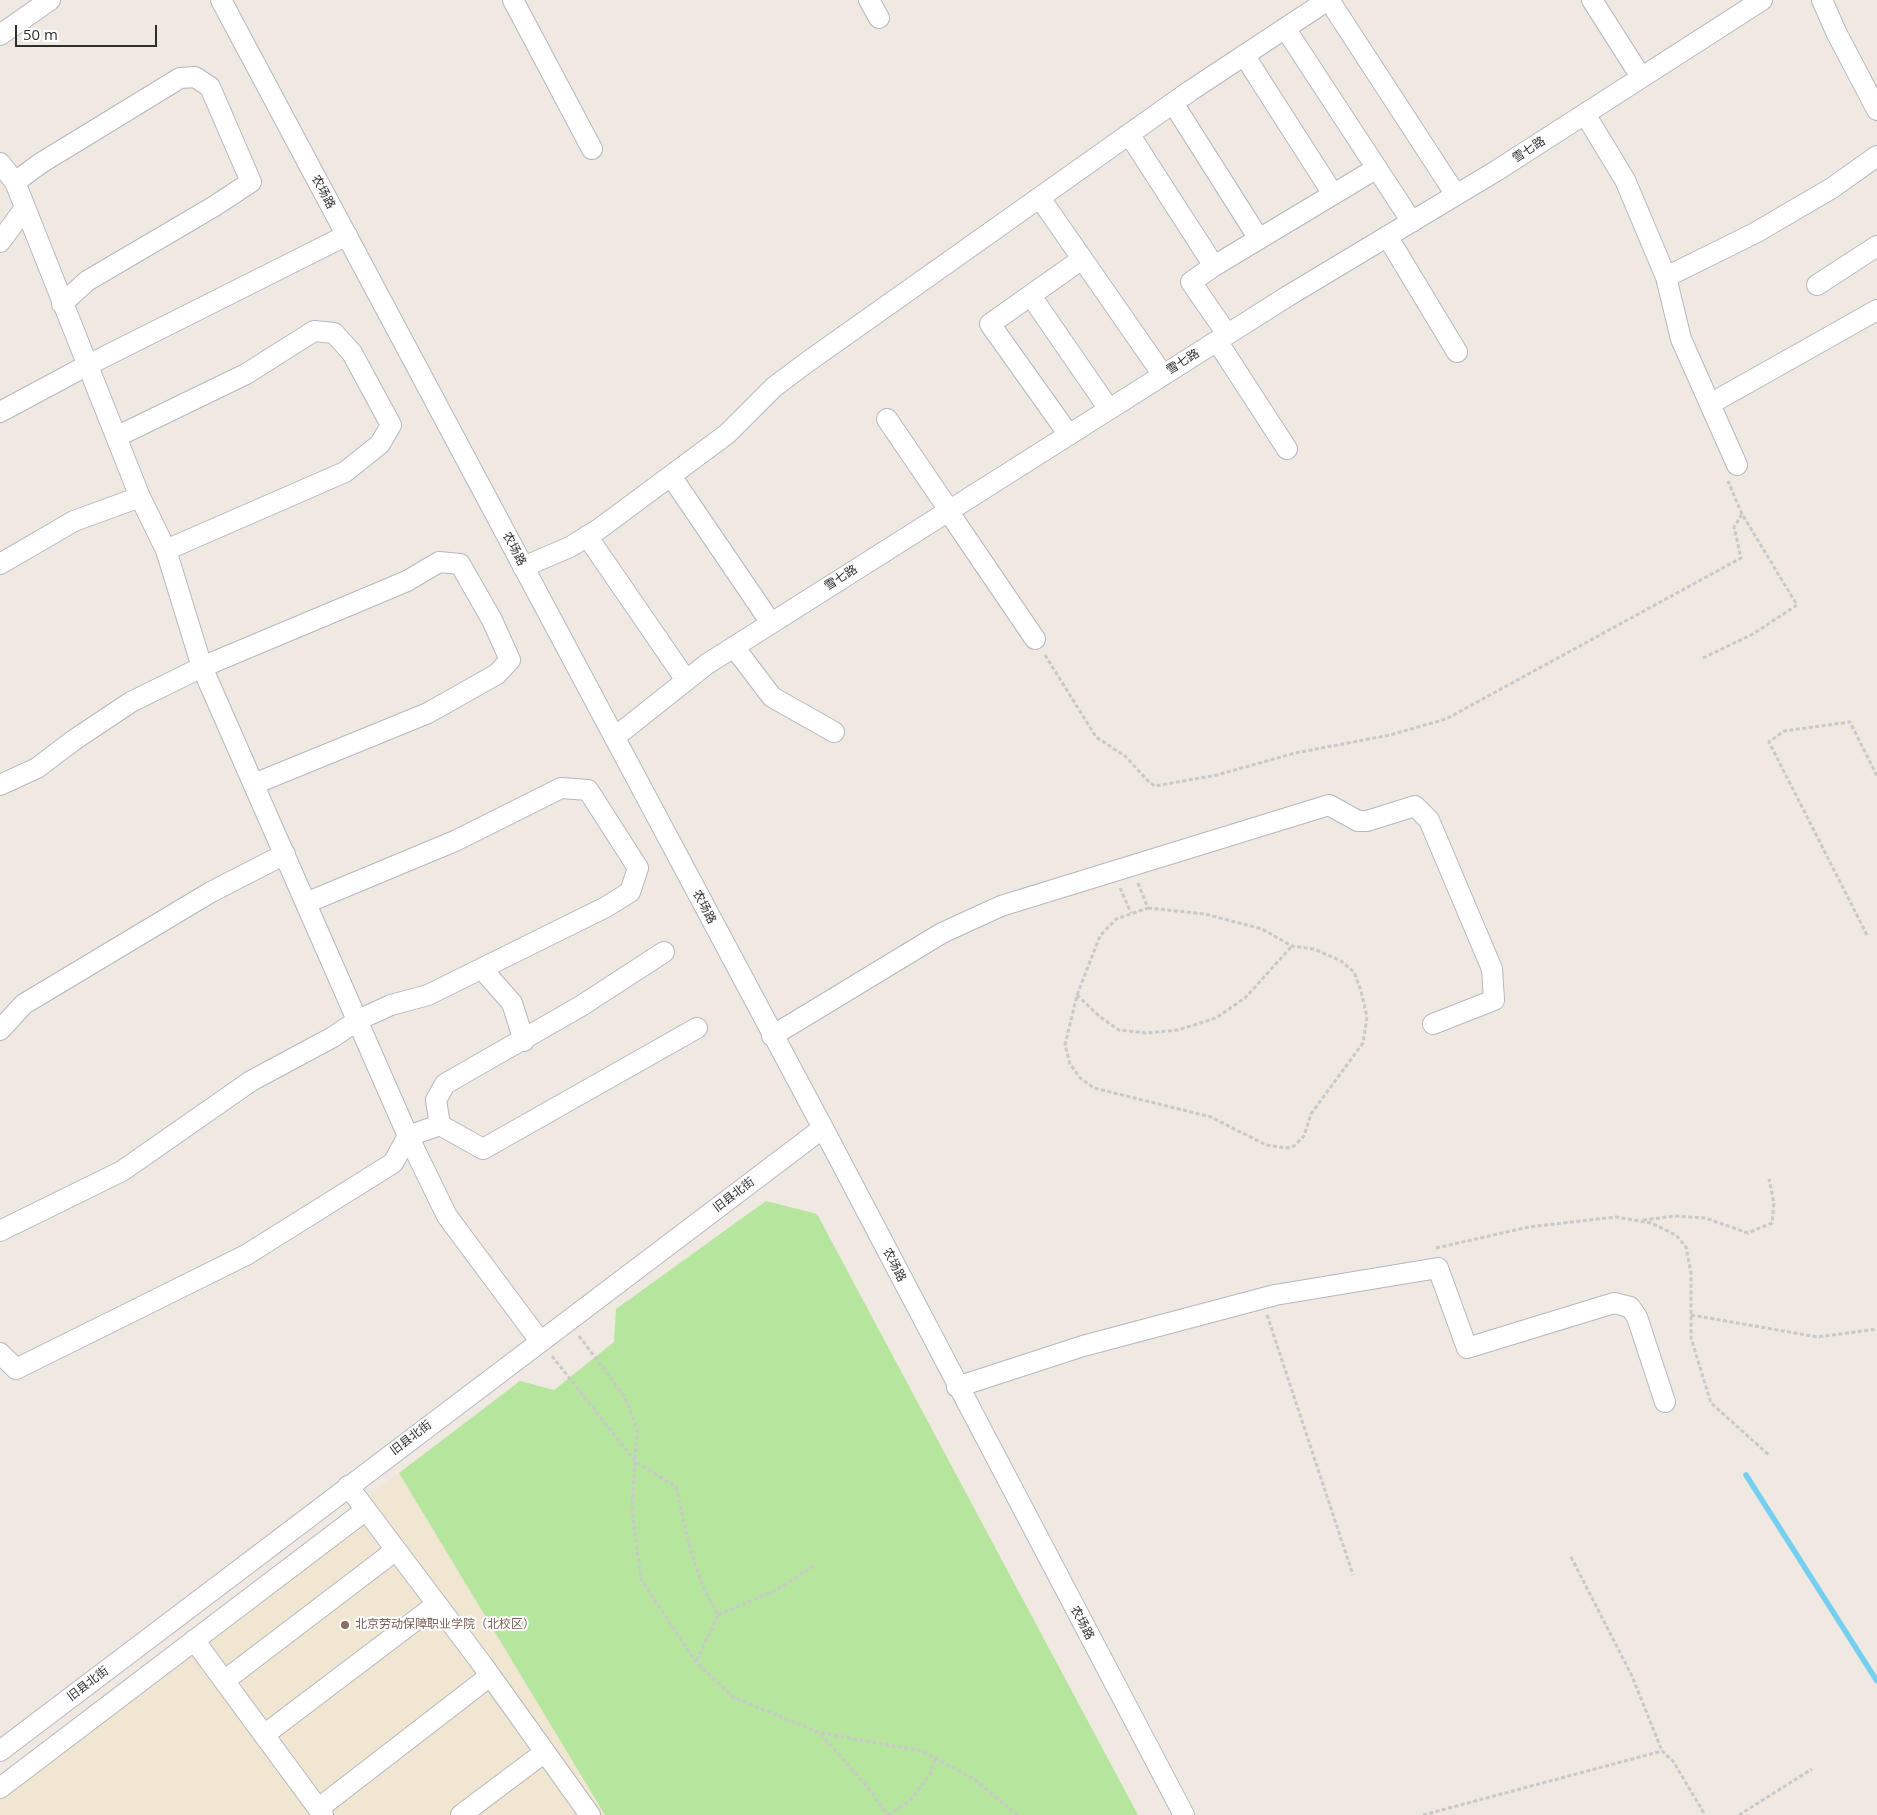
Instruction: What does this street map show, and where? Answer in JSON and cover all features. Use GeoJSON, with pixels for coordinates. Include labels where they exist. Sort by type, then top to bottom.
{"type":"FeatureCollection","features":[{"type":"Feature","properties":{"kind":"street"},"geometry":{"type":"LineString","coordinates":[[0,35],[50,0]]}},
{"type":"Feature","properties":{"kind":"street","name":"农场路"},"geometry":{"type":"LineString","coordinates":[[221,0],[772,1036],[823,1128],[957,1387],[1184,1815]]}},
{"type":"Feature","properties":{"kind":"street"},"geometry":{"type":"LineString","coordinates":[[513,0],[592,148]]}},
{"type":"Feature","properties":{"kind":"street"},"geometry":{"type":"LineString","coordinates":[[869,0],[878,18]]}},
{"type":"Feature","properties":{"kind":"street"},"geometry":{"type":"LineString","coordinates":[[524,567],[570,547],[588,536],[727,434],[774,387],[1173,103],[1328,0],[1456,195]]}},
{"type":"Feature","properties":{"kind":"street"},"geometry":{"type":"LineString","coordinates":[[1592,0],[1641,77]]}},
{"type":"Feature","properties":{"kind":"street","name":"雪七路"},"geometry":{"type":"LineString","coordinates":[[614,737],[686,680],[771,623],[1222,338],[1456,195],[1762,0]]}},
{"type":"Feature","properties":{"kind":"street"},"geometry":{"type":"LineString","coordinates":[[1822,0],[1836,32],[1877,110]]}},
{"type":"Feature","properties":{"kind":"street"},"geometry":{"type":"LineString","coordinates":[[1285,28],[1412,222]]}},
{"type":"Feature","properties":{"kind":"street"},"geometry":{"type":"LineString","coordinates":[[1244,55],[1333,194]]}},
{"type":"Feature","properties":{"kind":"street"},"geometry":{"type":"LineString","coordinates":[[14,182],[40,162],[180,78],[195,77],[210,87],[251,182],[213,207],[87,281],[62,304]]}},
{"type":"Feature","properties":{"kind":"street"},"geometry":{"type":"LineString","coordinates":[[1173,103],[1260,239]]}},
{"type":"Feature","properties":{"kind":"street"},"geometry":{"type":"LineString","coordinates":[[1584,114],[1625,180],[1666,277],[1681,339],[1737,465]]}},
{"type":"Feature","properties":{"kind":"street"},"geometry":{"type":"LineString","coordinates":[[1129,134],[1214,266]]}},
{"type":"Feature","properties":{"kind":"street"},"geometry":{"type":"LineString","coordinates":[[1666,277],[1762,228],[1832,188],[1877,156]]}},
{"type":"Feature","properties":{"kind":"street"},"geometry":{"type":"LineString","coordinates":[[0,163],[14,182],[140,497],[166,550],[202,667],[408,1136],[447,1216],[540,1341]]}},
{"type":"Feature","properties":{"kind":"street"},"geometry":{"type":"LineString","coordinates":[[1288,449],[1191,282],[1214,266],[1377,168]]}},
{"type":"Feature","properties":{"kind":"street"},"geometry":{"type":"LineString","coordinates":[[1040,198],[1163,375]]}},
{"type":"Feature","properties":{"kind":"street"},"geometry":{"type":"LineString","coordinates":[[0,242],[25,208]]}},
{"type":"Feature","properties":{"kind":"street"},"geometry":{"type":"LineString","coordinates":[[0,412],[86,366],[347,235]]}},
{"type":"Feature","properties":{"kind":"street"},"geometry":{"type":"LineString","coordinates":[[1387,236],[1457,352]]}},
{"type":"Feature","properties":{"kind":"street"},"geometry":{"type":"LineString","coordinates":[[1817,285],[1876,248]]}},
{"type":"Feature","properties":{"kind":"street"},"geometry":{"type":"LineString","coordinates":[[1069,435],[990,324],[1082,259]]}},
{"type":"Feature","properties":{"kind":"street"},"geometry":{"type":"LineString","coordinates":[[1030,296],[1109,409]]}},
{"type":"Feature","properties":{"kind":"street"},"geometry":{"type":"LineString","coordinates":[[1710,404],[1877,310]]}},
{"type":"Feature","properties":{"kind":"street"},"geometry":{"type":"LineString","coordinates":[[116,437],[246,374],[314,331],[334,333],[352,353],[391,425],[380,444],[345,472],[166,550]]}},
{"type":"Feature","properties":{"kind":"street"},"geometry":{"type":"LineString","coordinates":[[887,420],[1035,639]]}},
{"type":"Feature","properties":{"kind":"street"},"geometry":{"type":"LineString","coordinates":[[671,476],[771,623]]}},
{"type":"Feature","properties":{"kind":"street"},"geometry":{"type":"LineString","coordinates":[[0,564],[74,521],[140,497]]}},
{"type":"Feature","properties":{"kind":"street"},"geometry":{"type":"LineString","coordinates":[[588,536],[686,680]]}},
{"type":"Feature","properties":{"kind":"street"},"geometry":{"type":"LineString","coordinates":[[0,785],[37,768],[74,740],[131,702],[202,667],[407,580],[440,562],[460,564],[492,620],[510,660],[497,674],[428,713],[254,784]]}},
{"type":"Feature","properties":{"kind":"street"},"geometry":{"type":"LineString","coordinates":[[734,647],[772,697],[834,732]]}},
{"type":"Feature","properties":{"kind":"street"},"geometry":{"type":"LineString","coordinates":[[0,1230],[122,1171],[251,1081],[333,1037],[358,1020],[391,1005],[428,995],[606,907],[630,892],[638,868],[588,790],[561,788],[455,841],[306,903]]}},
{"type":"Feature","properties":{"kind":"street"},"geometry":{"type":"LineString","coordinates":[[772,1036],[942,933],[1001,906],[1329,805],[1358,821],[1367,821],[1415,806],[1429,820],[1492,969],[1494,1000],[1433,1024]]}},
{"type":"Feature","properties":{"kind":"street"},"geometry":{"type":"LineString","coordinates":[[0,1030],[24,1004],[211,892],[285,854]]}},
{"type":"Feature","properties":{"kind":"street"},"geometry":{"type":"LineString","coordinates":[[440,1125],[436,1100],[445,1084],[524,1041],[664,952]]}},
{"type":"Feature","properties":{"kind":"street"},"geometry":{"type":"LineString","coordinates":[[482,969],[512,1003],[524,1041]]}},
{"type":"Feature","properties":{"kind":"street"},"geometry":{"type":"LineString","coordinates":[[0,1353],[16,1369],[246,1255],[393,1163],[408,1136],[440,1125],[483,1149],[697,1028]]}},
{"type":"Feature","properties":{"kind":"street","name":"旧县北街"},"geometry":{"type":"LineString","coordinates":[[0,1751],[566,1320],[823,1128]]}},
{"type":"Feature","properties":{"kind":"street"},"geometry":{"type":"LineString","coordinates":[[957,1387],[1083,1346],[1261,1298],[1438,1268],[1467,1348],[1614,1303],[1630,1308],[1637,1317],[1665,1402]]}},
{"type":"Feature","properties":{"kind":"street"},"geometry":{"type":"LineString","coordinates":[[348,1486],[490,1676],[590,1815]]}},
{"type":"Feature","properties":{"kind":"street"},"geometry":{"type":"LineString","coordinates":[[0,1788],[366,1510]]}},
{"type":"Feature","properties":{"kind":"street"},"geometry":{"type":"LineString","coordinates":[[224,1681],[396,1550]]}},
{"type":"Feature","properties":{"kind":"street"},"geometry":{"type":"LineString","coordinates":[[264,1735],[437,1604]]}},
{"type":"Feature","properties":{"kind":"street"},"geometry":{"type":"LineString","coordinates":[[194,1640],[321,1812],[490,1676]]}},
{"type":"Feature","properties":{"kind":"street"},"geometry":{"type":"LineString","coordinates":[[462,1815],[545,1752]]}},
{"type":"Feature","properties":{"kind":"path"},"geometry":{"type":"LineString","coordinates":[[1704,658],[1753,634],[1796,605],[1742,514],[1730,490],[1726,476],[1737,465]]}},
{"type":"Feature","properties":{"kind":"path"},"geometry":{"type":"LineString","coordinates":[[1035,639],[1096,738],[1125,756],[1155,786],[1218,775],[1327,746],[1390,735],[1446,719],[1741,558],[1734,527],[1742,514]]}},
{"type":"Feature","properties":{"kind":"path"},"geometry":{"type":"LineString","coordinates":[[1867,935],[1769,742],[1784,731],[1850,722],[1877,776]]}},
{"type":"Feature","properties":{"kind":"path"},"geometry":{"type":"LineString","coordinates":[[1132,865],[1148,908]]}},
{"type":"Feature","properties":{"kind":"path"},"geometry":{"type":"LineString","coordinates":[[1112,871],[1131,913]]}},
{"type":"Feature","properties":{"kind":"path"},"geometry":{"type":"LineString","coordinates":[[1148,908],[1205,914],[1262,929],[1292,946],[1314,950],[1341,961],[1354,972],[1361,991],[1367,1018],[1362,1043],[1311,1114],[1304,1136],[1294,1146],[1286,1148],[1266,1145],[1211,1117],[1094,1088],[1080,1078],[1070,1064],[1065,1045],[1077,995],[1100,936],[1116,920],[1131,913],[1148,908]]}},
{"type":"Feature","properties":{"kind":"path"},"geometry":{"type":"LineString","coordinates":[[1077,995],[1099,1016],[1119,1030],[1146,1034],[1178,1030],[1216,1018],[1245,998],[1292,946]]}},
{"type":"Feature","properties":{"kind":"path"},"geometry":{"type":"LineString","coordinates":[[1638,1221],[1675,1216],[1705,1218],[1748,1233],[1772,1223],[1774,1203],[1769,1179]]}},
{"type":"Feature","properties":{"kind":"path"},"geometry":{"type":"LineString","coordinates":[[1434,1248],[1529,1227],[1616,1217],[1651,1223],[1676,1235],[1686,1247],[1691,1273],[1691,1338],[1711,1403],[1770,1456]]}},
{"type":"Feature","properties":{"kind":"path"},"geometry":{"type":"LineString","coordinates":[[1261,1298],[1353,1575]]}},
{"type":"Feature","properties":{"kind":"path"},"geometry":{"type":"LineString","coordinates":[[1691,1315],[1818,1337],[1877,1329]]}},
{"type":"Feature","properties":{"kind":"path"},"geometry":{"type":"LineString","coordinates":[[566,1320],[625,1397],[637,1429],[632,1510],[642,1579],[696,1662],[733,1697],[820,1733],[922,1751],[974,1779],[1017,1815]]}},
{"type":"Feature","properties":{"kind":"path"},"geometry":{"type":"LineString","coordinates":[[540,1341],[635,1461],[676,1487],[695,1564],[703,1587],[718,1615]]}},
{"type":"Feature","properties":{"kind":"path"},"geometry":{"type":"LineString","coordinates":[[1571,1557],[1632,1676],[1662,1751],[1673,1761],[1704,1815]]}},
{"type":"Feature","properties":{"kind":"path"},"geometry":{"type":"LineString","coordinates":[[696,1662],[718,1615],[776,1590],[815,1566]]}},
{"type":"Feature","properties":{"kind":"path"},"geometry":{"type":"LineString","coordinates":[[820,1733],[870,1790],[888,1815],[911,1800],[930,1774],[936,1758]]}},
{"type":"Feature","properties":{"kind":"path"},"geometry":{"type":"LineString","coordinates":[[1423,1815],[1662,1751]]}},
{"type":"Feature","properties":{"kind":"path"},"geometry":{"type":"LineString","coordinates":[[1739,1815],[1812,1769]]}},
{"type":"Feature","properties":{"kind":"shaded area","name":"北京劳动保障职业学院（北校区）"},"geometry":{"type":"Polygon","coordinates":[[[399,1473],[605,1815],[0,1815],[0,1776],[399,1473]]]}},
{"type":"Feature","properties":{"kind":"green space"},"geometry":{"type":"Polygon","coordinates":[[[766,1201],[817,1214],[1138,1815],[605,1815],[399,1473],[520,1381],[554,1390],[614,1342],[616,1309],[766,1201]]]}},
{"type":"Feature","properties":{"kind":"waterway"},"geometry":{"type":"LineString","coordinates":[[1746,1475],[1877,1681]]}},
{"type":"Feature","properties":{"kind":"place","name":"北京劳动保障职业学院（北校区）"},"geometry":{"type":"Point","coordinates":[345,1625]}}]}
